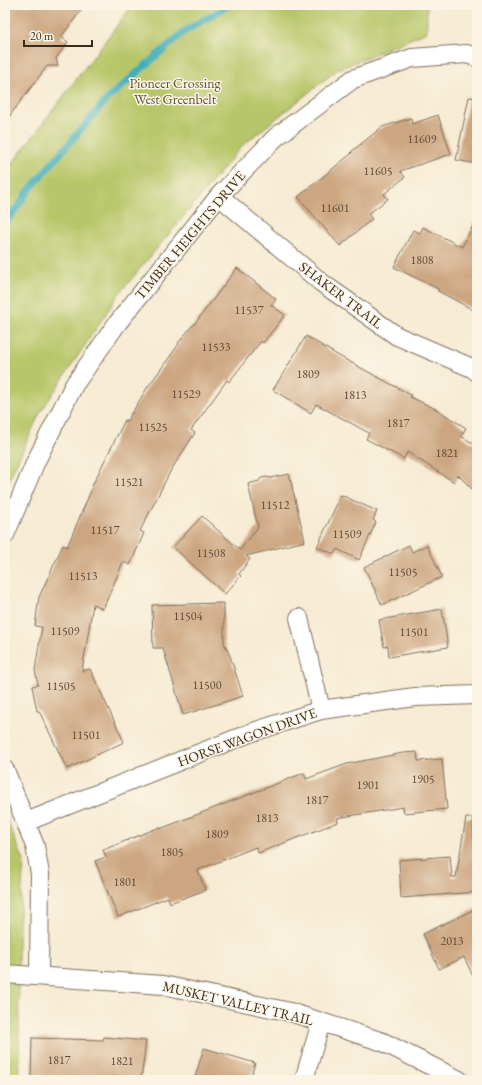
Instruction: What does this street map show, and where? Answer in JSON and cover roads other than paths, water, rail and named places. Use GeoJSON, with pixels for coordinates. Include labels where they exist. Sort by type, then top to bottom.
{"type":"FeatureCollection","features":[{"type":"Feature","properties":{"kind":"street","name":"TIMBER HEIGHTS DRIVE"},"geometry":{"type":"LineString","coordinates":[[5,535],[36,461],[74,385],[116,325],[219,196],[276,137],[353,79],[412,58],[466,54],[477,57]]}},
{"type":"Feature","properties":{"kind":"street","name":"SHAKER TRAIL"},"geometry":{"type":"LineString","coordinates":[[219,196],[322,283],[396,336],[472,368],[477,372]]}},
{"type":"Feature","properties":{"kind":"street"},"geometry":{"type":"LineString","coordinates":[[299,618],[321,710]]}},
{"type":"Feature","properties":{"kind":"street","name":"HORSE WAGON DRIVE"},"geometry":{"type":"LineString","coordinates":[[26,822],[250,733],[321,710],[415,697],[477,695]]}},
{"type":"Feature","properties":{"kind":"street"},"geometry":{"type":"LineString","coordinates":[[5,770],[35,846],[40,874],[39,976]]}},
{"type":"Feature","properties":{"kind":"street","name":"MUSKET VALLEY TRAIL"},"geometry":{"type":"LineString","coordinates":[[5,974],[163,985],[290,1012],[383,1042],[459,1080]]}},
{"type":"Feature","properties":{"kind":"street"},"geometry":{"type":"LineString","coordinates":[[304,1080],[321,1022]]}},
{"type":"Feature","properties":{"kind":"waterway"},"geometry":{"type":"LineString","coordinates":[[5,224],[30,189],[108,98],[185,31],[229,5]]}},
{"type":"Feature","properties":{"kind":"park label","name":"Pioneer Crossing West Greenbelt"},"geometry":{"type":"Point","coordinates":[175,92]}}]}
